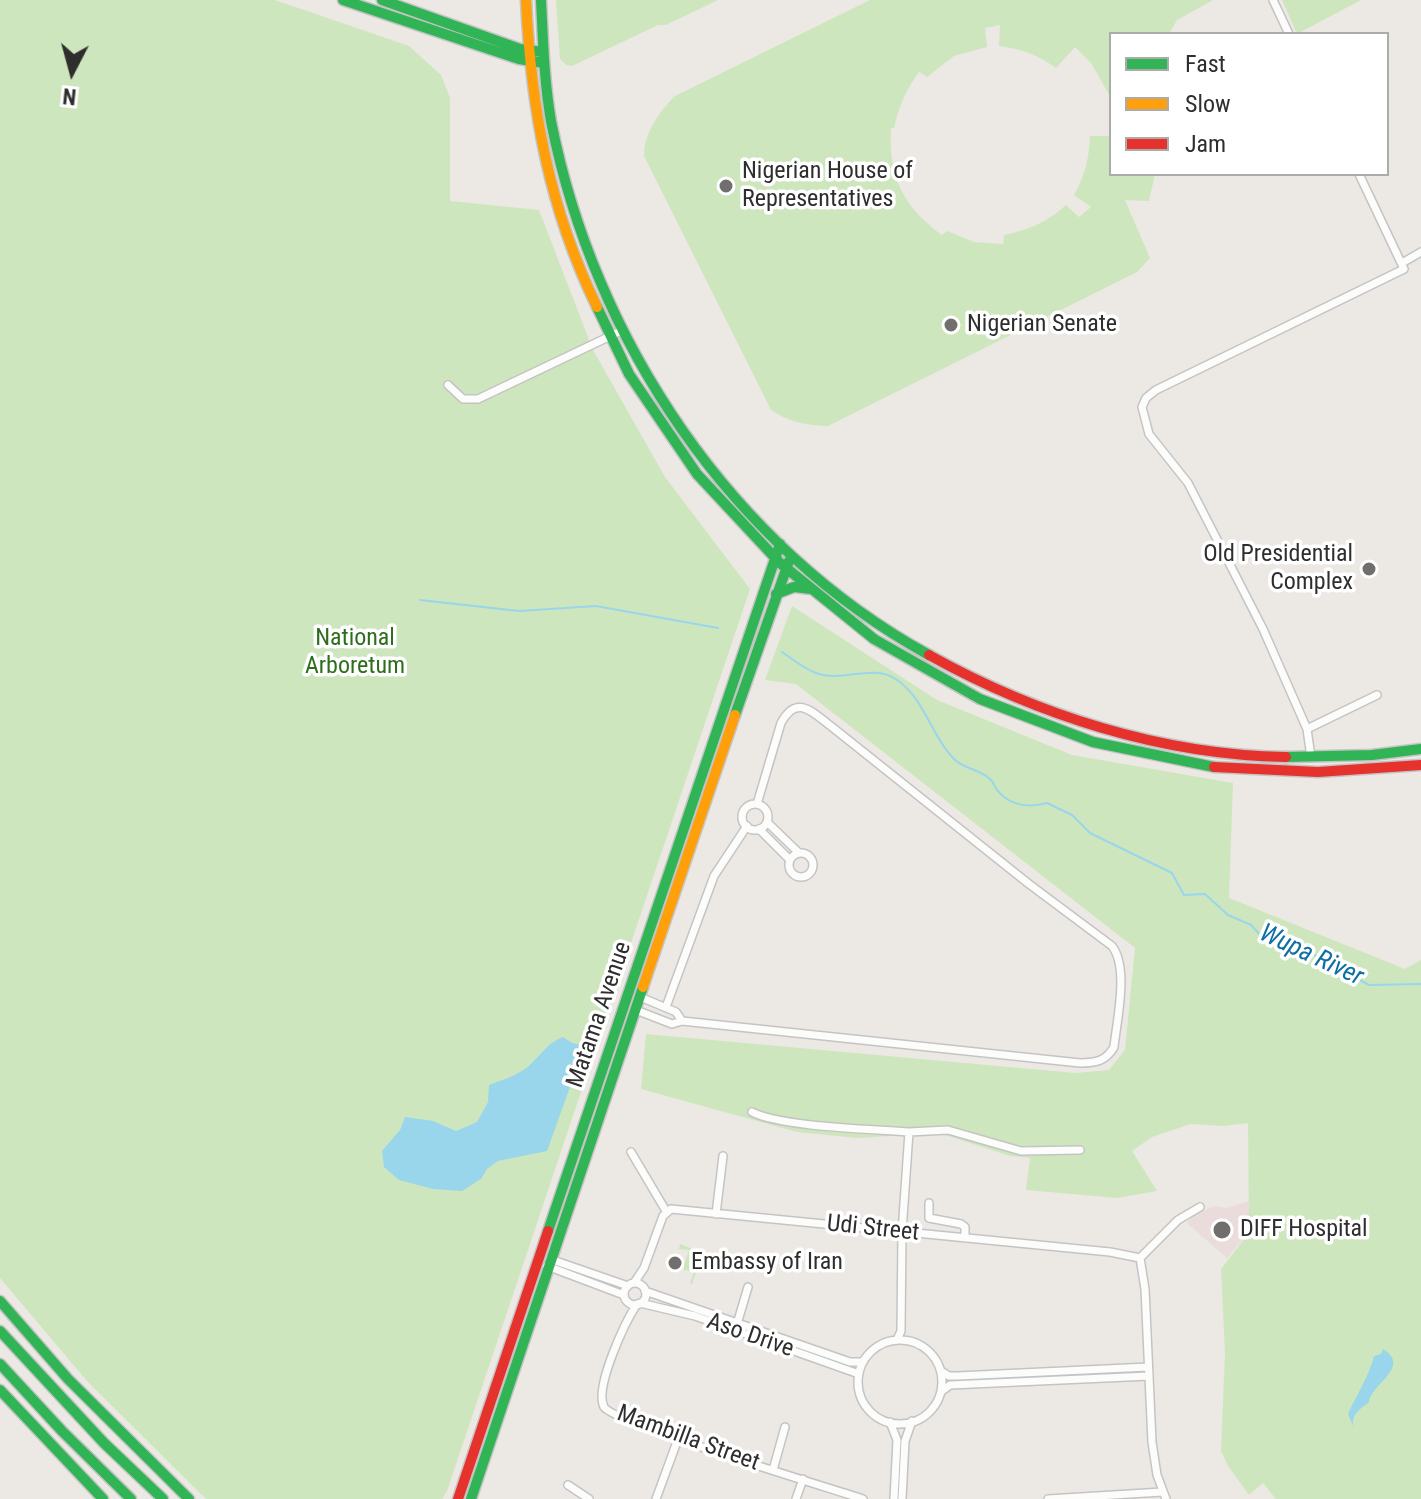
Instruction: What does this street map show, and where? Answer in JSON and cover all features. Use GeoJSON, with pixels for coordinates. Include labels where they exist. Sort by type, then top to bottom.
{"type":"FeatureCollection","features":[{"type":"Feature","properties":{"kind":"main road"},"geometry":{"type":"LineString","coordinates":[[343,0],[528,56],[544,58]]}},
{"type":"Feature","properties":{"kind":"main road"},"geometry":{"type":"LineString","coordinates":[[382,0],[508,50],[533,86]]}},
{"type":"Feature","properties":{"kind":"main road"},"geometry":{"type":"LineString","coordinates":[[526,0],[528,56],[541,147],[555,203],[575,259],[609,337],[641,395],[691,469],[726,510],[785,569],[890,651],[924,671],[1008,710],[1104,744],[1172,760],[1261,771],[1335,772],[1421,765]]}},
{"type":"Feature","properties":{"kind":"main road"},"geometry":{"type":"LineString","coordinates":[[541,0],[552,122],[577,217],[623,330],[654,389],[704,461],[780,544],[844,601],[898,638],[969,676],[1046,709],[1107,729],[1173,745],[1257,755],[1311,757],[1421,749]]}},
{"type":"Feature","properties":{"kind":"main road"},"geometry":{"type":"LineString","coordinates":[[508,50],[527,27]]}},
{"type":"Feature","properties":{"kind":"main road","name":"Matama Avenue"},"geometry":{"type":"LineString","coordinates":[[458,1499],[780,544]]}},
{"type":"Feature","properties":{"kind":"main road","name":"Matama Avenue"},"geometry":{"type":"LineString","coordinates":[[471,1499],[776,594],[792,555]]}},
{"type":"Feature","properties":{"kind":"main road"},"geometry":{"type":"LineString","coordinates":[[776,594],[794,587],[811,589]]}},
{"type":"Feature","properties":{"kind":"main road"},"geometry":{"type":"LineString","coordinates":[[651,927],[663,931]]}},
{"type":"Feature","properties":{"kind":"main road"},"geometry":{"type":"LineString","coordinates":[[0,1301],[68,1379],[189,1499]]}},
{"type":"Feature","properties":{"kind":"main road"},"geometry":{"type":"LineString","coordinates":[[0,1331],[104,1443],[163,1499]]}},
{"type":"Feature","properties":{"kind":"main road"},"geometry":{"type":"LineString","coordinates":[[0,1364],[131,1499]]}},
{"type":"Feature","properties":{"kind":"main road"},"geometry":{"type":"LineString","coordinates":[[0,1390],[103,1499]]}},
{"type":"Feature","properties":{"kind":"main road"},"geometry":{"type":"LineString","coordinates":[[475,1448],[487,1453]]}},
{"type":"Feature","properties":{"kind":"street"},"geometry":{"type":"LineString","coordinates":[[1273,0],[1288,32]]}},
{"type":"Feature","properties":{"kind":"street"},"geometry":{"type":"LineString","coordinates":[[1311,757],[1307,729],[1273,652],[1201,506],[1176,466],[1149,434],[1142,407],[1146,398],[1156,390],[1404,269],[1360,176]]}},
{"type":"Feature","properties":{"kind":"street"},"geometry":{"type":"LineString","coordinates":[[1402,263],[1421,252]]}},
{"type":"Feature","properties":{"kind":"street"},"geometry":{"type":"LineString","coordinates":[[448,385],[463,399],[478,399],[623,330]]}},
{"type":"Feature","properties":{"kind":"street"},"geometry":{"type":"LineString","coordinates":[[1307,729],[1377,695]]}},
{"type":"Feature","properties":{"kind":"street"},"geometry":{"type":"LineString","coordinates":[[641,1012],[672,1024],[682,1021],[1080,1063],[1103,1060],[1114,1047],[1121,969],[1118,954],[1112,946],[832,727],[802,707],[795,707],[786,713],[781,723],[757,804]]}},
{"type":"Feature","properties":{"kind":"street"},"geometry":{"type":"LineString","coordinates":[[790,860],[759,829],[747,826],[743,819],[749,805],[757,804],[767,811],[767,822],[799,853],[807,855],[812,861],[808,875],[800,877],[789,868],[790,860],[799,853]]}},
{"type":"Feature","properties":{"kind":"street"},"geometry":{"type":"LineString","coordinates":[[759,829],[767,822]]}},
{"type":"Feature","properties":{"kind":"street"},"geometry":{"type":"LineString","coordinates":[[666,1007],[714,876],[747,826]]}},
{"type":"Feature","properties":{"kind":"street"},"geometry":{"type":"LineString","coordinates":[[645,999],[676,1012],[682,1021]]}},
{"type":"Feature","properties":{"kind":"street"},"geometry":{"type":"LineString","coordinates":[[752,1112],[784,1120],[909,1132],[948,1130],[1021,1151],[1080,1150]]}},
{"type":"Feature","properties":{"kind":"street"},"geometry":{"type":"LineString","coordinates":[[897,1340],[901,1331],[902,1232],[909,1132]]}},
{"type":"Feature","properties":{"kind":"street"},"geometry":{"type":"LineString","coordinates":[[628,1318],[626,1298],[631,1284],[644,1268],[666,1211],[631,1152]]}},
{"type":"Feature","properties":{"kind":"street"},"geometry":{"type":"LineString","coordinates":[[716,1214],[723,1156]]}},
{"type":"Feature","properties":{"kind":"street"},"geometry":{"type":"LineString","coordinates":[[929,1203],[929,1218],[961,1224],[965,1227],[965,1238]]}},
{"type":"Feature","properties":{"kind":"street"},"geometry":{"type":"LineString","coordinates":[[1048,1499],[1164,1495],[1152,1442],[1145,1289],[1140,1258],[1178,1220],[1200,1207]]}},
{"type":"Feature","properties":{"kind":"street","name":"Udi Street"},"geometry":{"type":"LineString","coordinates":[[666,1211],[671,1209],[1110,1252],[1140,1258]]}},
{"type":"Feature","properties":{"kind":"street"},"geometry":{"type":"LineString","coordinates":[[539,1259],[626,1298]]}},
{"type":"Feature","properties":{"kind":"street"},"geometry":{"type":"LineString","coordinates":[[552,1264],[631,1284]]}},
{"type":"Feature","properties":{"kind":"street"},"geometry":{"type":"LineString","coordinates":[[628,1318],[645,1298],[644,1268]]}},
{"type":"Feature","properties":{"kind":"street","name":"Aso Drive"},"geometry":{"type":"LineString","coordinates":[[631,1284],[850,1362],[863,1362]]}},
{"type":"Feature","properties":{"kind":"street"},"geometry":{"type":"LineString","coordinates":[[737,1324],[748,1287]]}},
{"type":"Feature","properties":{"kind":"street","name":"Aso Drive"},"geometry":{"type":"LineString","coordinates":[[626,1298],[639,1304],[695,1316],[859,1374]]}},
{"type":"Feature","properties":{"kind":"street","name":"Mambilla Street"},"geometry":{"type":"LineString","coordinates":[[628,1318],[601,1391],[603,1404],[612,1414],[678,1439],[863,1499]]}},
{"type":"Feature","properties":{"kind":"street"},"geometry":{"type":"LineString","coordinates":[[897,1340],[910,1341],[925,1348],[944,1374],[958,1376],[1149,1371],[950,1385],[940,1393],[927,1414],[912,1421],[890,1422],[879,1417],[866,1406],[859,1391],[863,1362],[877,1347],[897,1340]]}},
{"type":"Feature","properties":{"kind":"street"},"geometry":{"type":"LineString","coordinates":[[940,1369],[940,1393]]}},
{"type":"Feature","properties":{"kind":"street"},"geometry":{"type":"LineString","coordinates":[[902,1499],[905,1441],[912,1421]]}},
{"type":"Feature","properties":{"kind":"street"},"geometry":{"type":"LineString","coordinates":[[890,1422],[897,1440],[894,1499]]}},
{"type":"Feature","properties":{"kind":"street"},"geometry":{"type":"LineString","coordinates":[[773,1470],[785,1427]]}},
{"type":"Feature","properties":{"kind":"street"},"geometry":{"type":"LineString","coordinates":[[656,1499],[678,1439]]}},
{"type":"Feature","properties":{"kind":"street"},"geometry":{"type":"LineString","coordinates":[[796,1499],[803,1479]]}},
{"type":"Feature","properties":{"kind":"street"},"geometry":{"type":"LineString","coordinates":[[568,1485],[586,1498]]}},
{"type":"Feature","properties":{"kind":"shaded area","name":"DIFF Hospital"},"geometry":{"type":"Polygon","coordinates":[[[1250,1201],[1248,1233],[1227,1258],[1187,1223],[1194,1215],[1215,1206],[1226,1208],[1250,1201]]]}},
{"type":"Feature","properties":{"kind":"green space","name":"National Arboretum"},"geometry":{"type":"Polygon","coordinates":[[[0,0],[275,0],[409,46],[441,75],[450,98],[450,201],[539,210],[593,350],[665,477],[750,589],[442,1499],[206,1499],[87,1381],[0,1278],[0,0]]]}},
{"type":"Feature","properties":{"kind":"green space"},"geometry":{"type":"Polygon","coordinates":[[[556,0],[718,0],[572,66],[560,59],[556,0]]]}},
{"type":"Feature","properties":{"kind":"green space"},"geometry":{"type":"Polygon","coordinates":[[[870,0],[1213,0],[1177,20],[1170,32],[1109,32],[1109,94],[1091,63],[1075,47],[1056,68],[1029,53],[999,46],[1000,25],[985,28],[987,47],[954,56],[927,77],[919,72],[904,98],[894,128],[891,128],[891,145],[892,161],[901,189],[928,224],[942,235],[947,231],[974,242],[1003,244],[1004,235],[1037,224],[1066,205],[1079,217],[1091,207],[1074,195],[1086,167],[1090,136],[1109,136],[1109,176],[1155,176],[1149,201],[1125,200],[1150,258],[1137,272],[828,426],[791,420],[771,410],[644,156],[654,123],[675,96],[870,0]]]}},
{"type":"Feature","properties":{"kind":"green space"},"geometry":{"type":"Polygon","coordinates":[[[1282,0],[1361,0],[1301,32],[1296,32],[1282,0]]]}},
{"type":"Feature","properties":{"kind":"green space"},"geometry":{"type":"Polygon","coordinates":[[[792,606],[937,700],[1072,755],[1233,783],[1229,898],[1405,969],[1421,960],[1421,1499],[1276,1499],[1263,1483],[1249,1495],[1221,1451],[1225,1353],[1221,1269],[1245,1238],[1249,1227],[1248,1123],[1224,1126],[1191,1124],[1152,1137],[1132,1151],[1157,1191],[1117,1198],[1026,1190],[1030,1158],[1010,1156],[939,1133],[857,1138],[797,1132],[641,1089],[646,1034],[1075,1073],[1109,1070],[1125,1050],[1135,948],[796,684],[765,680],[792,606]]]}},
{"type":"Feature","properties":{"kind":"green space"},"geometry":{"type":"Polygon","coordinates":[[[680,1244],[703,1253],[692,1284],[694,1271],[684,1270],[684,1266],[676,1270],[666,1266],[667,1261],[671,1265],[676,1259],[685,1262],[689,1250],[679,1249],[680,1244]]]}},
{"type":"Feature","properties":{"kind":"water"},"geometry":{"type":"Polygon","coordinates":[[[563,1037],[572,1043],[585,1045],[547,1151],[498,1161],[487,1169],[481,1179],[462,1191],[433,1189],[399,1180],[384,1167],[382,1151],[400,1130],[405,1117],[433,1121],[456,1131],[477,1122],[488,1102],[489,1085],[524,1069],[563,1037]]]}},
{"type":"Feature","properties":{"kind":"water"},"geometry":{"type":"Polygon","coordinates":[[[1383,1349],[1391,1356],[1392,1369],[1369,1402],[1356,1413],[1354,1428],[1348,1414],[1374,1356],[1381,1354],[1383,1349]]]}},
{"type":"Feature","properties":{"kind":"waterway"},"geometry":{"type":"LineString","coordinates":[[420,600],[519,611],[596,606],[718,628]]}},
{"type":"Feature","properties":{"kind":"waterway","name":"Wupa River"},"geometry":{"type":"LineString","coordinates":[[782,652],[819,674],[879,673],[897,680],[914,697],[954,759],[987,776],[1002,795],[1027,805],[1047,803],[1072,815],[1090,833],[1172,873],[1184,895],[1205,894],[1228,915],[1251,925],[1263,938],[1283,940],[1369,985],[1421,984]]}},
{"type":"Feature","properties":{"kind":"traffic: fast"},"geometry":{"type":"LineString","coordinates":[[343,0],[519,59],[544,63]]}},
{"type":"Feature","properties":{"kind":"traffic: fast"},"geometry":{"type":"LineString","coordinates":[[382,0],[520,49],[543,52]]}},
{"type":"Feature","properties":{"kind":"traffic: fast"},"geometry":{"type":"LineString","coordinates":[[541,0],[551,121],[572,203],[600,282],[638,358],[682,430],[734,497],[793,557],[858,610],[929,655]]}},
{"type":"Feature","properties":{"kind":"traffic: fast"},"geometry":{"type":"LineString","coordinates":[[597,307],[629,374],[697,474],[780,563],[874,639],[980,699],[1093,742],[1214,767]]}},
{"type":"Feature","properties":{"kind":"traffic: fast"},"geometry":{"type":"LineString","coordinates":[[548,1231],[780,544]]}},
{"type":"Feature","properties":{"kind":"traffic: fast"},"geometry":{"type":"LineString","coordinates":[[735,715],[789,561]]}},
{"type":"Feature","properties":{"kind":"traffic: fast"},"geometry":{"type":"LineString","coordinates":[[776,594],[794,587],[811,589]]}},
{"type":"Feature","properties":{"kind":"traffic: fast"},"geometry":{"type":"LineString","coordinates":[[1286,757],[1372,755],[1421,749]]}},
{"type":"Feature","properties":{"kind":"traffic: fast"},"geometry":{"type":"LineString","coordinates":[[471,1499],[643,987]]}},
{"type":"Feature","properties":{"kind":"traffic: fast"},"geometry":{"type":"LineString","coordinates":[[0,1301],[68,1379],[189,1499]]}},
{"type":"Feature","properties":{"kind":"traffic: fast"},"geometry":{"type":"LineString","coordinates":[[0,1331],[104,1443],[163,1499]]}},
{"type":"Feature","properties":{"kind":"traffic: fast"},"geometry":{"type":"LineString","coordinates":[[0,1364],[131,1499]]}},
{"type":"Feature","properties":{"kind":"traffic: fast"},"geometry":{"type":"LineString","coordinates":[[0,1390],[103,1499]]}},
{"type":"Feature","properties":{"kind":"traffic: slow"},"geometry":{"type":"LineString","coordinates":[[526,0],[532,80],[545,157],[566,233],[597,307]]}},
{"type":"Feature","properties":{"kind":"traffic: slow"},"geometry":{"type":"LineString","coordinates":[[643,987],[735,715]]}},
{"type":"Feature","properties":{"kind":"traffic: jam"},"geometry":{"type":"LineString","coordinates":[[929,655],[1013,696],[1102,728],[1193,749],[1286,757]]}},
{"type":"Feature","properties":{"kind":"traffic: jam"},"geometry":{"type":"LineString","coordinates":[[1214,767],[1318,772],[1421,765]]}},
{"type":"Feature","properties":{"kind":"traffic: jam"},"geometry":{"type":"LineString","coordinates":[[458,1499],[548,1231]]}},
{"type":"Feature","properties":{"kind":"place","name":"Nigerian House of Representatives"},"geometry":{"type":"Point","coordinates":[726,186]}},
{"type":"Feature","properties":{"kind":"place","name":"Nigerian Senate"},"geometry":{"type":"Point","coordinates":[951,325]}},
{"type":"Feature","properties":{"kind":"place","name":"Old Presidential Complex"},"geometry":{"type":"Point","coordinates":[1369,569]}},
{"type":"Feature","properties":{"kind":"place","name":"DIFF Hospital"},"geometry":{"type":"Point","coordinates":[1222,1230]}},
{"type":"Feature","properties":{"kind":"place","name":"Embassy of Iran"},"geometry":{"type":"Point","coordinates":[675,1263]}}]}
